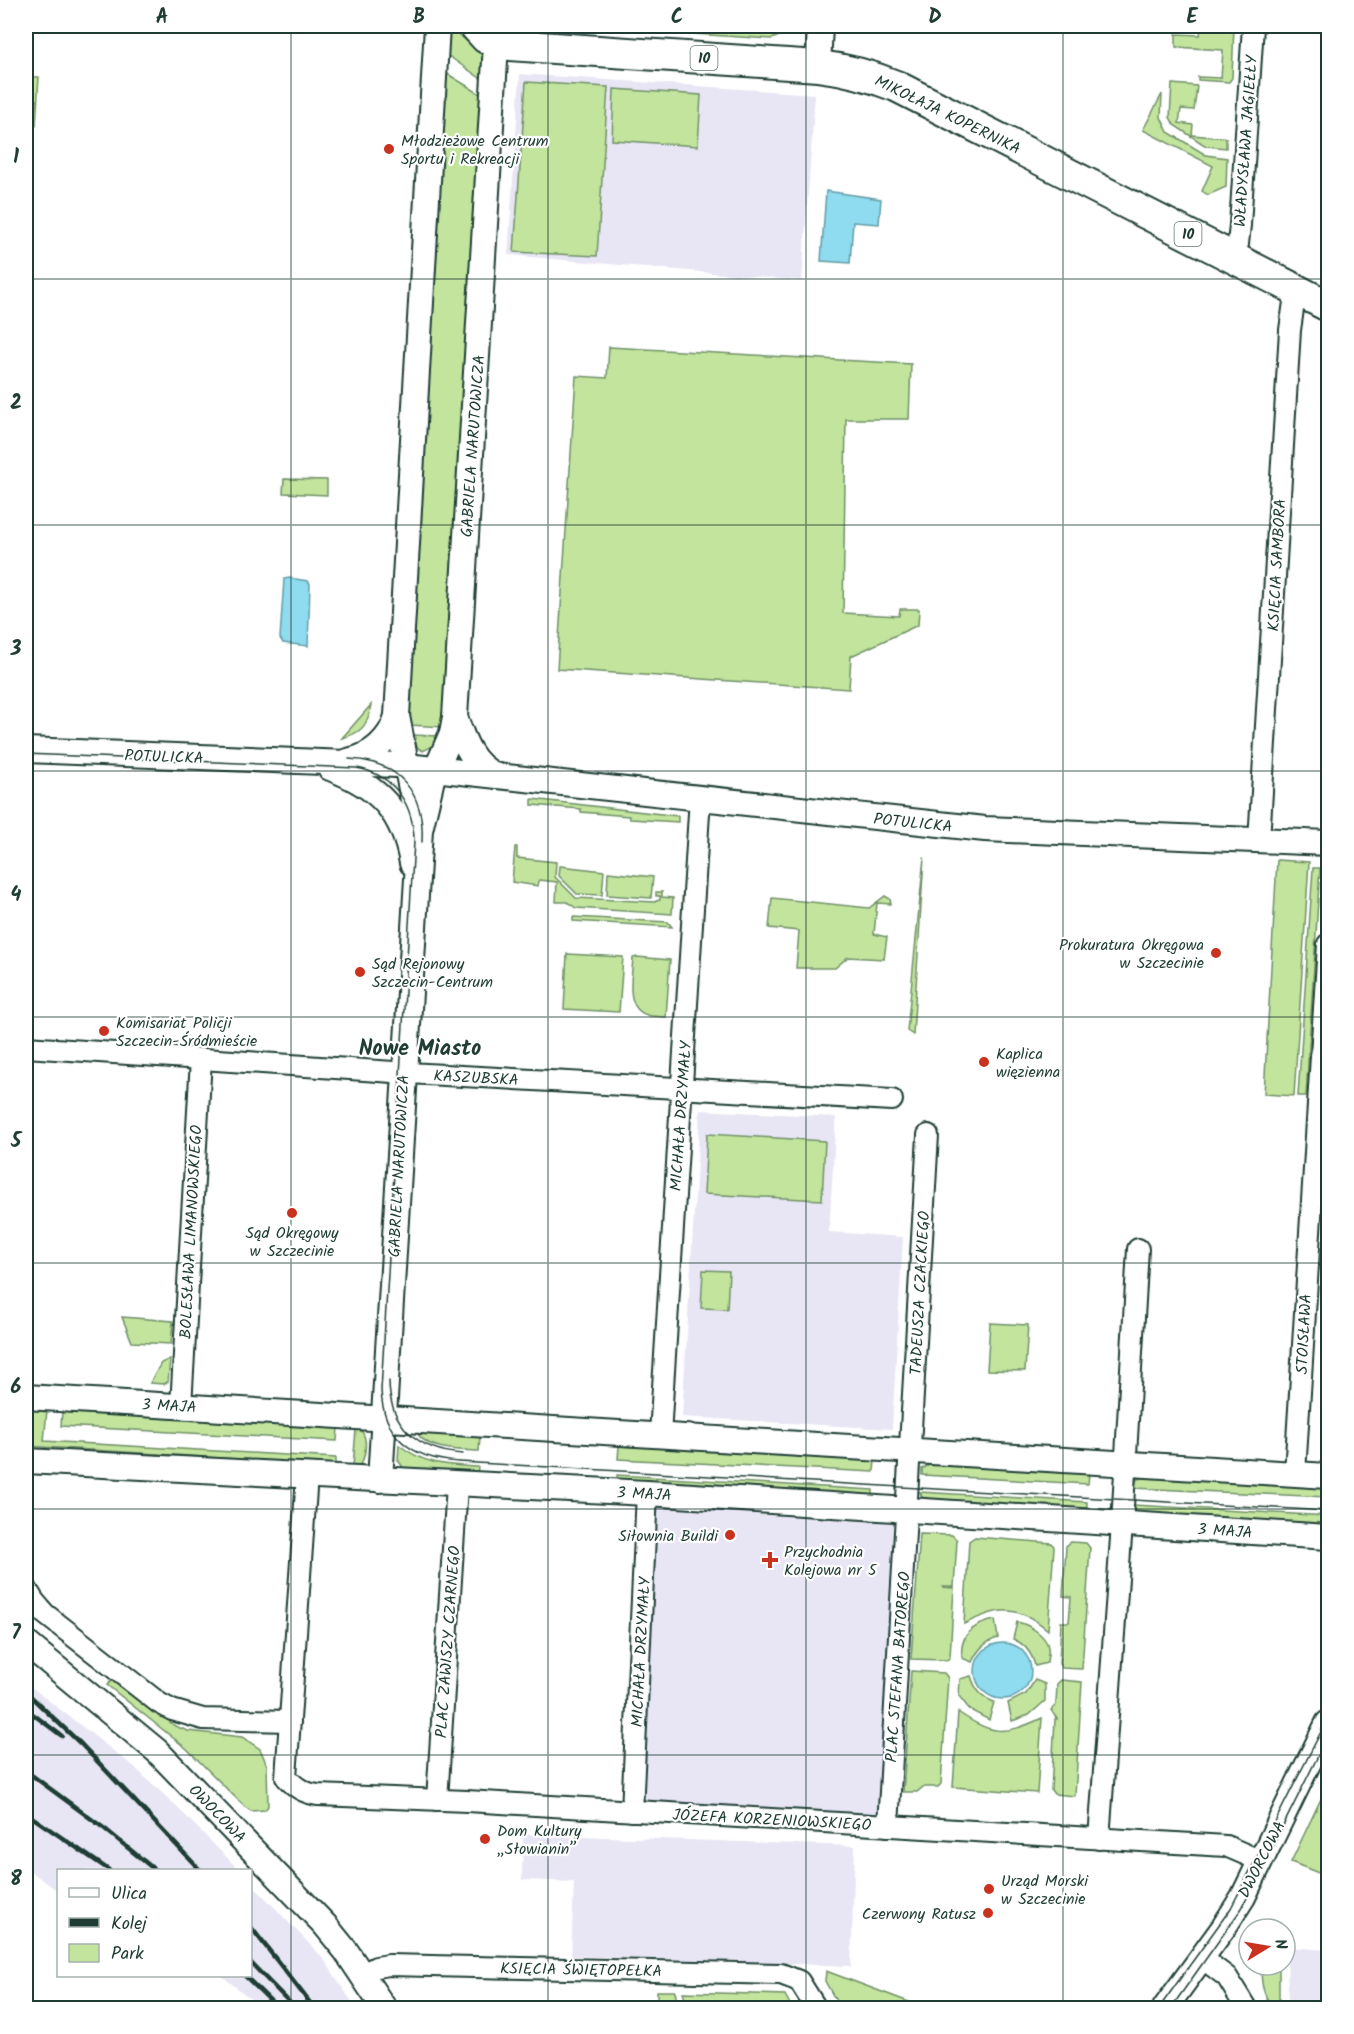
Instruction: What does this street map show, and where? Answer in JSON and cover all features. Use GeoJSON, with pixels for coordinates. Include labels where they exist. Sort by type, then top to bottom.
{"type":"FeatureCollection","features":[{"type":"Feature","properties":{"kind":"main road","name":"MIKOŁAJA KOPERNIKA"},"geometry":{"type":"LineString","coordinates":[[490,32],[818,66],[858,73],[896,86],[1329,306]]}},
{"type":"Feature","properties":{"kind":"street","name":"GABRIELA NARUTOWICZA"},"geometry":{"type":"LineString","coordinates":[[419,841],[415,806],[397,716],[437,26]]}},
{"type":"Feature","properties":{"kind":"street"},"geometry":{"type":"LineString","coordinates":[[818,66],[820,26]]}},
{"type":"Feature","properties":{"kind":"street","name":"WŁADYSŁAWA JAGIEŁŁY"},"geometry":{"type":"LineString","coordinates":[[1233,256],[1238,244],[1240,225],[1253,26]]}},
{"type":"Feature","properties":{"kind":"street","name":"GABRIELA NARUTOWICZA"},"geometry":{"type":"LineString","coordinates":[[384,1419],[419,841],[422,819],[435,770],[452,733],[455,717],[490,32]]}},
{"type":"Feature","properties":{"kind":"street","name":"KSIĘCIA SAMBORA"},"geometry":{"type":"LineString","coordinates":[[1260,841],[1290,330],[1294,302],[1299,291]]}},
{"type":"Feature","properties":{"kind":"street","name":"GABRIELA NARUTOWICZA"},"geometry":{"type":"LineString","coordinates":[[334,762],[358,759],[370,753],[389,734],[397,716]]}},
{"type":"Feature","properties":{"kind":"street","name":"POTULICKA"},"geometry":{"type":"LineString","coordinates":[[455,717],[465,743],[477,762],[490,773],[499,776]]}},
{"type":"Feature","properties":{"kind":"street","name":"POTULICKA"},"geometry":{"type":"LineString","coordinates":[[26,750],[407,766],[985,829],[1329,843]]}},
{"type":"Feature","properties":{"kind":"street","name":"POTULICKA"},"geometry":{"type":"LineString","coordinates":[[303,761],[348,775],[369,787],[387,804],[402,827],[410,852],[416,895]]}},
{"type":"Feature","properties":{"kind":"street","name":"MICHAŁA DRZYMAŁY"},"geometry":{"type":"LineString","coordinates":[[660,1435],[700,797]]}},
{"type":"Feature","properties":{"kind":"street","name":"STOISŁAWA"},"geometry":{"type":"LineString","coordinates":[[1295,1473],[1322,1125],[1329,944]]}},
{"type":"Feature","properties":{"kind":"street","name":"KASZUBSKA"},"geometry":{"type":"LineString","coordinates":[[26,1047],[404,1073],[891,1100]]}},
{"type":"Feature","properties":{"kind":"street","name":"BOLESŁAWA LIMANOWSKIEGO"},"geometry":{"type":"LineString","coordinates":[[181,1406],[201,1059]]}},
{"type":"Feature","properties":{"kind":"street","name":"TADEUSZA CZACKIEGO"},"geometry":{"type":"LineString","coordinates":[[910,1450],[928,1135]]}},
{"type":"Feature","properties":{"kind":"street"},"geometry":{"type":"LineString","coordinates":[[1099,1839],[1122,1524],[1138,1249]]}},
{"type":"Feature","properties":{"kind":"street","name":"3 MAJA"},"geometry":{"type":"LineString","coordinates":[[26,1397],[1329,1476]]}},
{"type":"Feature","properties":{"kind":"street"},"geometry":{"type":"LineString","coordinates":[[380,1480],[384,1419]]}},
{"type":"Feature","properties":{"kind":"street"},"geometry":{"type":"LineString","coordinates":[[907,1509],[910,1450]]}},
{"type":"Feature","properties":{"kind":"street","name":"3 MAJA"},"geometry":{"type":"LineString","coordinates":[[26,1461],[647,1493],[1329,1537]]}},
{"type":"Feature","properties":{"kind":"street"},"geometry":{"type":"LineString","coordinates":[[26,1588],[45,1614],[168,1708],[203,1719],[290,1721],[307,1475]]}},
{"type":"Feature","properties":{"kind":"street","name":"PLAC ZAWISZY CZARNEGO"},"geometry":{"type":"LineString","coordinates":[[437,1800],[457,1485]]}},
{"type":"Feature","properties":{"kind":"street","name":"MICHAŁA DRZYMAŁY"},"geometry":{"type":"LineString","coordinates":[[632,1811],[647,1493]]}},
{"type":"Feature","properties":{"kind":"street","name":"PLAC STEFANA BATOREGO"},"geometry":{"type":"LineString","coordinates":[[888,1826],[907,1509]]}},
{"type":"Feature","properties":{"kind":"street","name":"OWOCOWA"},"geometry":{"type":"LineString","coordinates":[[26,1643],[142,1737],[176,1769],[325,1925],[346,1951],[384,2008]]}},
{"type":"Feature","properties":{"kind":"street","name":"JÓZEFA KORZENIOWSKIEGO"},"geometry":{"type":"LineString","coordinates":[[290,1721],[286,1777],[295,1787],[313,1794],[1228,1846],[1261,1861]]}},
{"type":"Feature","properties":{"kind":"street","name":"DWORCOWA"},"geometry":{"type":"LineString","coordinates":[[1165,2008],[1237,1907],[1329,1723]]}},
{"type":"Feature","properties":{"kind":"street","name":"DWORCOWA"},"geometry":{"type":"LineString","coordinates":[[1309,1765],[1329,1740]]}},
{"type":"Feature","properties":{"kind":"street"},"geometry":{"type":"LineString","coordinates":[[1202,1958],[1227,1977],[1246,2008]]}},
{"type":"Feature","properties":{"kind":"street","name":"KSIĘCIA ŚWIĘTOPEŁKA"},"geometry":{"type":"LineString","coordinates":[[362,1975],[376,1967],[389,1965],[781,1974],[800,1981],[816,2008]]}},
{"type":"Feature","properties":{"kind":"shaded area"},"geometry":{"type":"Polygon","coordinates":[[[520,74],[815,94],[802,281],[508,255],[520,74]]]}},
{"type":"Feature","properties":{"kind":"shaded area"},"geometry":{"type":"Polygon","coordinates":[[[700,1110],[836,1117],[829,1232],[903,1237],[892,1429],[682,1417],[700,1110]]]}},
{"type":"Feature","properties":{"kind":"shaded area"},"geometry":{"type":"Polygon","coordinates":[[[656,1500],[899,1514],[881,1820],[638,1805],[656,1500]]]}},
{"type":"Feature","properties":{"kind":"shaded area"},"geometry":{"type":"Polygon","coordinates":[[[26,1683],[133,1766],[238,1869],[57,1869],[57,1890],[26,1868],[26,1683]]]}},
{"type":"Feature","properties":{"kind":"shaded area"},"geometry":{"type":"Polygon","coordinates":[[[523,1834],[855,1846],[851,1966],[571,1956],[574,1882],[522,1880],[523,1834]]]}},
{"type":"Feature","properties":{"kind":"shaded area"},"geometry":{"type":"Polygon","coordinates":[[[252,1884],[323,1958],[356,2008],[262,2008],[223,1977],[252,1977],[252,1884]]]}},
{"type":"Feature","properties":{"kind":"shaded area"},"geometry":{"type":"Polygon","coordinates":[[[1297,1948],[1328,1950],[1328,2008],[1288,2008],[1287,1977],[1297,1977],[1297,1948]]]}},
{"type":"Feature","properties":{"kind":"green space"},"geometry":{"type":"Polygon","coordinates":[[[570,26],[787,26],[782,35],[772,39],[570,26]]]}},
{"type":"Feature","properties":{"kind":"green space"},"geometry":{"type":"Polygon","coordinates":[[[1201,26],[1234,26],[1232,78],[1229,82],[1198,80],[1198,77],[1221,78],[1223,50],[1176,47],[1176,34],[1200,35],[1201,26]]]}},
{"type":"Feature","properties":{"kind":"green space"},"geometry":{"type":"Polygon","coordinates":[[[452,29],[486,53],[486,82],[447,55],[449,33],[452,29]]]}},
{"type":"Feature","properties":{"kind":"green space"},"geometry":{"type":"Polygon","coordinates":[[[446,73],[485,97],[444,727],[409,725],[407,715],[446,73]]]}},
{"type":"Feature","properties":{"kind":"green space"},"geometry":{"type":"Polygon","coordinates":[[[26,77],[39,77],[36,126],[26,125],[26,77]]]}},
{"type":"Feature","properties":{"kind":"green space"},"geometry":{"type":"Polygon","coordinates":[[[526,82],[608,87],[597,256],[514,252],[526,82]]]}},
{"type":"Feature","properties":{"kind":"green space"},"geometry":{"type":"Polygon","coordinates":[[[1172,84],[1197,86],[1194,110],[1181,109],[1179,123],[1193,125],[1192,135],[1226,138],[1226,148],[1206,146],[1174,125],[1170,117],[1172,84]]]}},
{"type":"Feature","properties":{"kind":"green space"},"geometry":{"type":"Polygon","coordinates":[[[614,89],[701,95],[698,146],[612,140],[614,89]]]}},
{"type":"Feature","properties":{"kind":"green space"},"geometry":{"type":"Polygon","coordinates":[[[1162,94],[1161,117],[1168,132],[1206,155],[1227,158],[1226,187],[1208,195],[1202,191],[1213,166],[1143,130],[1162,94]]]}},
{"type":"Feature","properties":{"kind":"green space"},"geometry":{"type":"Polygon","coordinates":[[[609,347],[911,364],[909,419],[846,419],[843,613],[899,616],[900,609],[919,609],[918,625],[851,656],[849,689],[557,669],[576,376],[607,378],[609,347]]]}},
{"type":"Feature","properties":{"kind":"green space"},"geometry":{"type":"Polygon","coordinates":[[[284,479],[327,480],[327,495],[283,493],[284,479]]]}},
{"type":"Feature","properties":{"kind":"green space"},"geometry":{"type":"Polygon","coordinates":[[[371,705],[363,727],[355,734],[342,738],[371,705]]]}},
{"type":"Feature","properties":{"kind":"green space"},"geometry":{"type":"Polygon","coordinates":[[[412,735],[439,736],[433,746],[423,751],[418,748],[412,735]]]}},
{"type":"Feature","properties":{"kind":"green space"},"geometry":{"type":"Polygon","coordinates":[[[532,799],[678,816],[678,822],[630,819],[629,816],[581,812],[581,809],[532,805],[532,799]]]}},
{"type":"Feature","properties":{"kind":"green space"},"geometry":{"type":"Polygon","coordinates":[[[515,847],[517,847],[517,858],[556,862],[555,877],[576,898],[655,902],[660,900],[656,892],[662,892],[662,897],[673,898],[672,914],[576,908],[567,902],[556,902],[557,882],[539,880],[538,886],[512,882],[515,847]]]}},
{"type":"Feature","properties":{"kind":"green space"},"geometry":{"type":"Polygon","coordinates":[[[924,857],[913,1035],[907,1031],[924,857]]]}},
{"type":"Feature","properties":{"kind":"green space"},"geometry":{"type":"Polygon","coordinates":[[[1277,860],[1309,862],[1294,1096],[1264,1094],[1277,860]]]}},
{"type":"Feature","properties":{"kind":"green space"},"geometry":{"type":"Polygon","coordinates":[[[560,866],[604,871],[602,895],[577,894],[559,876],[560,866]]]}},
{"type":"Feature","properties":{"kind":"green space"},"geometry":{"type":"Polygon","coordinates":[[[1313,868],[1320,868],[1306,1096],[1298,1096],[1313,868]]]}},
{"type":"Feature","properties":{"kind":"green space"},"geometry":{"type":"Polygon","coordinates":[[[608,872],[653,877],[651,898],[607,895],[608,872]]]}},
{"type":"Feature","properties":{"kind":"green space"},"geometry":{"type":"Polygon","coordinates":[[[885,896],[890,899],[891,904],[877,903],[874,934],[887,937],[884,959],[848,957],[835,968],[796,968],[799,931],[769,928],[772,898],[869,908],[885,896]]]}},
{"type":"Feature","properties":{"kind":"green space"},"geometry":{"type":"Polygon","coordinates":[[[573,917],[668,922],[672,927],[573,921],[573,917]]]}},
{"type":"Feature","properties":{"kind":"green space"},"geometry":{"type":"Polygon","coordinates":[[[567,954],[623,957],[619,1012],[564,1009],[567,954]]]}},
{"type":"Feature","properties":{"kind":"green space"},"geometry":{"type":"Polygon","coordinates":[[[633,958],[670,960],[666,1017],[647,1015],[635,1006],[632,999],[631,982],[633,958]]]}},
{"type":"Feature","properties":{"kind":"green space"},"geometry":{"type":"Polygon","coordinates":[[[707,1134],[825,1141],[822,1200],[704,1194],[707,1134]]]}},
{"type":"Feature","properties":{"kind":"green space"},"geometry":{"type":"Polygon","coordinates":[[[703,1270],[729,1271],[727,1309],[701,1308],[703,1270]]]}},
{"type":"Feature","properties":{"kind":"green space"},"geometry":{"type":"Polygon","coordinates":[[[122,1317],[173,1321],[171,1344],[132,1342],[122,1317]]]}},
{"type":"Feature","properties":{"kind":"green space"},"geometry":{"type":"Polygon","coordinates":[[[990,1323],[1028,1325],[1025,1371],[987,1370],[990,1323]]]}},
{"type":"Feature","properties":{"kind":"green space"},"geometry":{"type":"Polygon","coordinates":[[[170,1359],[168,1382],[150,1383],[161,1363],[170,1359]]]}},
{"type":"Feature","properties":{"kind":"green space"},"geometry":{"type":"Polygon","coordinates":[[[26,1409],[47,1410],[44,1441],[336,1458],[336,1465],[26,1446],[26,1409]]]}},
{"type":"Feature","properties":{"kind":"green space"},"geometry":{"type":"Polygon","coordinates":[[[62,1412],[338,1428],[337,1441],[61,1426],[62,1412]]]}},
{"type":"Feature","properties":{"kind":"green space"},"geometry":{"type":"Polygon","coordinates":[[[356,1429],[361,1430],[366,1447],[361,1464],[353,1467],[356,1429]]]}},
{"type":"Feature","properties":{"kind":"green space"},"geometry":{"type":"Polygon","coordinates":[[[417,1433],[480,1437],[479,1451],[454,1450],[436,1446],[422,1439],[417,1433]]]}},
{"type":"Feature","properties":{"kind":"green space"},"geometry":{"type":"Polygon","coordinates":[[[399,1445],[427,1460],[478,1467],[477,1474],[404,1469],[398,1460],[399,1445]]]}},
{"type":"Feature","properties":{"kind":"green space"},"geometry":{"type":"Polygon","coordinates":[[[619,1446],[875,1460],[874,1472],[618,1459],[619,1446]]]}},
{"type":"Feature","properties":{"kind":"green space"},"geometry":{"type":"Polygon","coordinates":[[[931,1464],[1089,1473],[1088,1484],[922,1475],[922,1469],[931,1464]]]}},
{"type":"Feature","properties":{"kind":"green space"},"geometry":{"type":"Polygon","coordinates":[[[617,1475],[873,1490],[873,1498],[617,1482],[617,1475]]]}},
{"type":"Feature","properties":{"kind":"green space"},"geometry":{"type":"Polygon","coordinates":[[[1149,1477],[1328,1488],[1328,1497],[1134,1488],[1137,1479],[1149,1477]]]}},
{"type":"Feature","properties":{"kind":"green space"},"geometry":{"type":"Polygon","coordinates":[[[920,1492],[1087,1502],[1087,1511],[923,1500],[920,1492]]]}},
{"type":"Feature","properties":{"kind":"green space"},"geometry":{"type":"Polygon","coordinates":[[[1133,1505],[1328,1516],[1328,1526],[1138,1514],[1133,1509],[1133,1505]]]}},
{"type":"Feature","properties":{"kind":"green space"},"geometry":{"type":"Polygon","coordinates":[[[920,1534],[952,1535],[957,1540],[954,1587],[942,1587],[954,1588],[950,1657],[947,1660],[911,1659],[920,1534]]]}},
{"type":"Feature","properties":{"kind":"green space"},"geometry":{"type":"Polygon","coordinates":[[[975,1537],[1052,1543],[1054,1547],[1048,1630],[1026,1615],[1007,1611],[987,1614],[964,1624],[969,1541],[975,1537]]]}},
{"type":"Feature","properties":{"kind":"green space"},"geometry":{"type":"Polygon","coordinates":[[[1071,1542],[1086,1543],[1090,1548],[1082,1669],[1062,1668],[1059,1664],[1061,1622],[1069,1622],[1071,1597],[1063,1596],[1066,1546],[1071,1542]]]}},
{"type":"Feature","properties":{"kind":"green space"},"geometry":{"type":"Polygon","coordinates":[[[995,1620],[998,1638],[982,1647],[972,1662],[962,1658],[963,1643],[969,1632],[980,1624],[995,1620]]]}},
{"type":"Feature","properties":{"kind":"green space"},"geometry":{"type":"Polygon","coordinates":[[[1017,1622],[1026,1625],[1044,1638],[1048,1647],[1047,1663],[1035,1666],[1027,1650],[1013,1639],[1017,1622]]]}},
{"type":"Feature","properties":{"kind":"green space"},"geometry":{"type":"Polygon","coordinates":[[[911,1671],[944,1673],[948,1678],[941,1784],[938,1787],[923,1787],[917,1792],[903,1792],[911,1671]]]}},
{"type":"Feature","properties":{"kind":"green space"},"geometry":{"type":"Polygon","coordinates":[[[971,1676],[979,1692],[994,1702],[989,1720],[970,1710],[959,1696],[960,1679],[971,1676]]]}},
{"type":"Feature","properties":{"kind":"green space"},"geometry":{"type":"Polygon","coordinates":[[[115,1678],[175,1726],[188,1731],[242,1737],[260,1749],[267,1765],[268,1806],[265,1810],[251,1811],[245,1807],[187,1749],[107,1685],[115,1678]]]}},
{"type":"Feature","properties":{"kind":"green space"},"geometry":{"type":"Polygon","coordinates":[[[1035,1680],[1045,1684],[1045,1701],[1029,1715],[1012,1721],[1008,1703],[1026,1694],[1035,1680]]]}},
{"type":"Feature","properties":{"kind":"green space"},"geometry":{"type":"Polygon","coordinates":[[[1061,1680],[1082,1682],[1075,1796],[1054,1794],[1051,1790],[1055,1719],[1057,1719],[1051,1710],[1056,1705],[1057,1684],[1061,1680]]]}},
{"type":"Feature","properties":{"kind":"green space"},"geometry":{"type":"Polygon","coordinates":[[[958,1712],[980,1725],[998,1730],[1018,1728],[1042,1718],[1037,1793],[953,1787],[958,1712]]]}},
{"type":"Feature","properties":{"kind":"green space"},"geometry":{"type":"Polygon","coordinates":[[[1328,1784],[1328,1875],[1291,1862],[1328,1784]]]}},
{"type":"Feature","properties":{"kind":"green space"},"geometry":{"type":"Polygon","coordinates":[[[826,1971],[925,2008],[840,2008],[825,1981],[826,1971]]]}},
{"type":"Feature","properties":{"kind":"green space"},"geometry":{"type":"Polygon","coordinates":[[[1262,1977],[1279,1977],[1279,2007],[1273,2007],[1266,1998],[1262,1977]]]}},
{"type":"Feature","properties":{"kind":"green space"},"geometry":{"type":"Polygon","coordinates":[[[657,1991],[675,1991],[678,2008],[657,2008],[657,1991]]]}},
{"type":"Feature","properties":{"kind":"green space"},"geometry":{"type":"Polygon","coordinates":[[[683,1992],[785,1995],[792,2008],[687,2008],[683,1992]]]}},
{"type":"Feature","properties":{"kind":"water"},"geometry":{"type":"Polygon","coordinates":[[[826,191],[881,199],[879,224],[853,222],[850,263],[821,261],[826,191]]]}},
{"type":"Feature","properties":{"kind":"water"},"geometry":{"type":"Polygon","coordinates":[[[284,579],[308,581],[310,584],[308,646],[283,643],[280,638],[284,579]]]}},
{"type":"Feature","properties":{"kind":"water"},"geometry":{"type":"Polygon","coordinates":[[[997,1643],[1009,1643],[1019,1647],[1027,1655],[1031,1671],[1027,1687],[1019,1695],[1009,1699],[997,1699],[987,1695],[979,1687],[975,1677],[975,1665],[979,1655],[987,1647],[997,1643]]]}},
{"type":"Feature","properties":{"kind":"tram line"},"geometry":{"type":"LineString","coordinates":[[26,754],[356,768],[369,771],[391,784],[406,804],[413,828],[414,842],[381,1390],[383,1407],[394,1434],[415,1451],[443,1460],[459,1462],[1328,1511]]}},
{"type":"Feature","properties":{"kind":"tram line"},"geometry":{"type":"LineString","coordinates":[[349,759],[382,766],[395,773],[405,783],[419,809],[422,842]]}},
{"type":"Feature","properties":{"kind":"tram line"},"geometry":{"type":"LineString","coordinates":[[389,1381],[394,1411],[410,1433],[433,1448],[463,1454]]}},
{"type":"Feature","properties":{"kind":"tram line"},"geometry":{"type":"LineString","coordinates":[[1159,2008],[1231,1908],[1328,1718]]}},
{"type":"Feature","properties":{"kind":"tram line"},"geometry":{"type":"LineString","coordinates":[[1171,2008],[1242,1908],[1328,1736]]}},
{"type":"Feature","properties":{"kind":"railway"},"geometry":{"type":"LineString","coordinates":[[26,1692],[81,1744],[199,1869]]}},
{"type":"Feature","properties":{"kind":"railway"},"geometry":{"type":"LineString","coordinates":[[26,1709],[62,1736]]}},
{"type":"Feature","properties":{"kind":"railway"},"geometry":{"type":"LineString","coordinates":[[26,1771],[105,1829],[154,1869]]}},
{"type":"Feature","properties":{"kind":"railway"},"geometry":{"type":"LineString","coordinates":[[26,1813],[108,1869]]}},
{"type":"Feature","properties":{"kind":"railway"},"geometry":{"type":"LineString","coordinates":[[252,1929],[314,2008]]}},
{"type":"Feature","properties":{"kind":"railway"},"geometry":{"type":"LineString","coordinates":[[252,1964],[295,2008]]}},
{"type":"Feature","properties":{"kind":"railway"},"geometry":{"type":"LineString","coordinates":[[246,1977],[278,2008]]}},
{"type":"Feature","properties":{"kind":"place","name":"Młodzieżowe Centrum Sportu i Rekreacji"},"geometry":{"type":"Point","coordinates":[389,149]}},
{"type":"Feature","properties":{"kind":"place","name":"Prokuratura Okręgowa w Szczecinie"},"geometry":{"type":"Point","coordinates":[1216,953]}},
{"type":"Feature","properties":{"kind":"place","name":"Sąd Rejonowy Szczecin-Centrum"},"geometry":{"type":"Point","coordinates":[360,972]}},
{"type":"Feature","properties":{"kind":"place","name":"Komisariat Policji Szczecin-Śródmieście"},"geometry":{"type":"Point","coordinates":[104,1031]}},
{"type":"Feature","properties":{"kind":"place","name":"Kaplica więzienna"},"geometry":{"type":"Point","coordinates":[984,1062]}},
{"type":"Feature","properties":{"kind":"place","name":"Sąd Okręgowy w Szczecinie"},"geometry":{"type":"Point","coordinates":[292,1213]}},
{"type":"Feature","properties":{"kind":"place","name":"Siłownia Buildi"},"geometry":{"type":"Point","coordinates":[730,1535]}},
{"type":"Feature","properties":{"kind":"place","name":"Przychodnia Kolejowa nr 5"},"geometry":{"type":"Point","coordinates":[770,1560]}},
{"type":"Feature","properties":{"kind":"place","name":"Dom Kultury „Słowianin”"},"geometry":{"type":"Point","coordinates":[485,1839]}},
{"type":"Feature","properties":{"kind":"place","name":"Urząd Morski w Szczecinie"},"geometry":{"type":"Point","coordinates":[989,1889]}},
{"type":"Feature","properties":{"kind":"place","name":"Czerwony Ratusz"},"geometry":{"type":"Point","coordinates":[988,1913]}},
{"type":"Feature","properties":{"kind":"district","name":"Nowe Miasto"},"geometry":{"type":"Point","coordinates":[420,1047]}}]}
